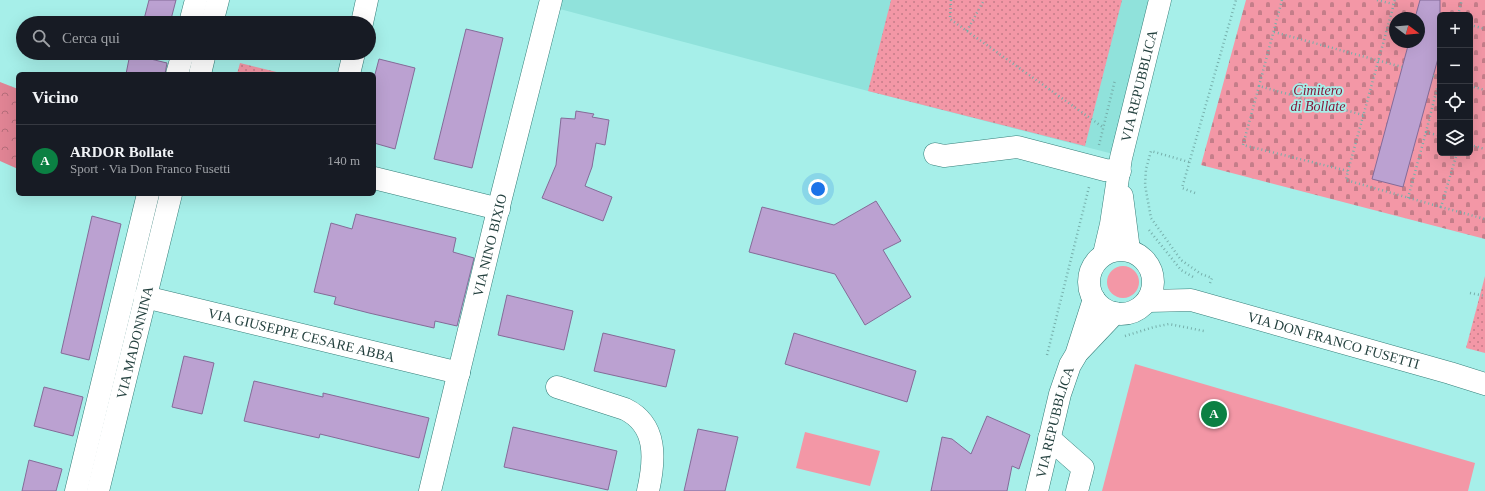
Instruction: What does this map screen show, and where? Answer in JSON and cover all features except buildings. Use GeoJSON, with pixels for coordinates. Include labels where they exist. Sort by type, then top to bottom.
{"type":"FeatureCollection","features":[{"type":"Feature","properties":{"kind":"street"},"geometry":{"type":"LineString","coordinates":[[192,16],[196,0]]}},
{"type":"Feature","properties":{"kind":"street"},"geometry":{"type":"LineString","coordinates":[[214,16],[218,0]]}},
{"type":"Feature","properties":{"kind":"street"},"geometry":{"type":"LineString","coordinates":[[364,16],[367,0]]}},
{"type":"Feature","properties":{"kind":"street","name":"VIA NINO BIXIO"},"geometry":{"type":"LineString","coordinates":[[430,491],[551,0]]}},
{"type":"Feature","properties":{"kind":"street","name":"VIA REPUBBLICA"},"geometry":{"type":"LineString","coordinates":[[1104,254],[1111,224],[1121,158],[1160,0]]}},
{"type":"Feature","properties":{"kind":"street"},"geometry":{"type":"LineString","coordinates":[[178,72],[181,60]]}},
{"type":"Feature","properties":{"kind":"street"},"geometry":{"type":"LineString","coordinates":[[200,72],[203,60]]}},
{"type":"Feature","properties":{"kind":"street"},"geometry":{"type":"LineString","coordinates":[[349,72],[352,60]]}},
{"type":"Feature","properties":{"kind":"street"},"geometry":{"type":"LineString","coordinates":[[935,154],[944,156],[1017,147],[1105,170],[1120,171]]}},
{"type":"Feature","properties":{"kind":"street","name":"VIA REPUBBLICA"},"geometry":{"type":"LineString","coordinates":[[1120,171],[1129,250]]}},
{"type":"Feature","properties":{"kind":"street"},"geometry":{"type":"LineString","coordinates":[[376,178],[499,209]]}},
{"type":"Feature","properties":{"kind":"street"},"geometry":{"type":"LineString","coordinates":[[76,491],[148,196]]}},
{"type":"Feature","properties":{"kind":"street","name":"VIA MADONNINA"},"geometry":{"type":"LineString","coordinates":[[98,491],[170,196]]}},
{"type":"Feature","properties":{"kind":"street"},"geometry":{"type":"LineString","coordinates":[[1116,250],[1129,250],[1137,253],[1150,266],[1154,283],[1152,292],[1148,301],[1133,312],[1124,314],[1115,313],[1100,306],[1094,299],[1090,290],[1089,280],[1091,270],[1096,261],[1104,254],[1116,250]]}},
{"type":"Feature","properties":{"kind":"street","name":"VIA DON FRANCO FUSETTI"},"geometry":{"type":"LineString","coordinates":[[1153,274],[1191,300]]}},
{"type":"Feature","properties":{"kind":"street","name":"VIA GIUSEPPE CESARE ABBA"},"geometry":{"type":"LineString","coordinates":[[145,297],[458,373]]}},
{"type":"Feature","properties":{"kind":"street","name":"VIA REPUBBLICA"},"geometry":{"type":"LineString","coordinates":[[1076,355],[1094,299]]}},
{"type":"Feature","properties":{"kind":"street","name":"VIA DON FRANCO FUSETTI"},"geometry":{"type":"LineString","coordinates":[[1148,301],[1191,300],[1482,384]]}},
{"type":"Feature","properties":{"kind":"street","name":"VIA REPUBBLICA"},"geometry":{"type":"LineString","coordinates":[[1037,491],[1060,394],[1070,365],[1076,355],[1115,313]]}},
{"type":"Feature","properties":{"kind":"street"},"geometry":{"type":"LineString","coordinates":[[557,387],[625,408],[633,412],[642,422],[650,436],[653,454],[652,472],[648,491]]}},
{"type":"Feature","properties":{"kind":"street"},"geometry":{"type":"LineString","coordinates":[[1049,438],[1083,468],[1077,491]]}},
{"type":"Feature","properties":{"kind":"path"},"geometry":{"type":"LineString","coordinates":[[951,0],[950,19],[1104,128]]}},
{"type":"Feature","properties":{"kind":"path"},"geometry":{"type":"LineString","coordinates":[[967,31],[984,0]]}},
{"type":"Feature","properties":{"kind":"path"},"geometry":{"type":"LineString","coordinates":[[1195,192],[1182,188],[1236,0]]}},
{"type":"Feature","properties":{"kind":"path"},"geometry":{"type":"LineString","coordinates":[[1282,0],[1243,145],[1348,171]]}},
{"type":"Feature","properties":{"kind":"path"},"geometry":{"type":"LineString","coordinates":[[1377,0],[1393,4]]}},
{"type":"Feature","properties":{"kind":"path"},"geometry":{"type":"LineString","coordinates":[[1395,0],[1346,180],[1485,219]]}},
{"type":"Feature","properties":{"kind":"path"},"geometry":{"type":"LineString","coordinates":[[1459,12],[1462,0]]}},
{"type":"Feature","properties":{"kind":"path"},"geometry":{"type":"LineString","coordinates":[[1473,26],[1485,29]]}},
{"type":"Feature","properties":{"kind":"path"},"geometry":{"type":"LineString","coordinates":[[1274,32],[1402,67]]}},
{"type":"Feature","properties":{"kind":"path"},"geometry":{"type":"LineString","coordinates":[[1433,76],[1437,77]]}},
{"type":"Feature","properties":{"kind":"path"},"geometry":{"type":"LineString","coordinates":[[1408,198],[1438,84]]}},
{"type":"Feature","properties":{"kind":"path"},"geometry":{"type":"LineString","coordinates":[[1259,86],[1363,115]]}},
{"type":"Feature","properties":{"kind":"path"},"geometry":{"type":"LineString","coordinates":[[1473,87],[1485,90]]}},
{"type":"Feature","properties":{"kind":"path"},"geometry":{"type":"LineString","coordinates":[[1426,132],[1437,135]]}},
{"type":"Feature","properties":{"kind":"path"},"geometry":{"type":"LineString","coordinates":[[1473,146],[1485,149]]}},
{"type":"Feature","properties":{"kind":"path"},"geometry":{"type":"LineString","coordinates":[[1189,162],[1151,151],[1146,169],[1145,185],[1148,206],[1151,218],[1181,260],[1200,274],[1212,278],[1210,283]]}},
{"type":"Feature","properties":{"kind":"path"},"geometry":{"type":"LineString","coordinates":[[1441,207],[1456,156]]}},
{"type":"Feature","properties":{"kind":"path"},"geometry":{"type":"LineString","coordinates":[[1145,225],[1181,270],[1196,279]]}},
{"type":"Feature","properties":{"kind":"path"},"geometry":{"type":"LineString","coordinates":[[1203,281],[1217,285]]}},
{"type":"Feature","properties":{"kind":"path"},"geometry":{"type":"LineString","coordinates":[[1470,293],[1485,296]]}},
{"type":"Feature","properties":{"kind":"path"},"geometry":{"type":"LineString","coordinates":[[1122,337],[1154,326],[1169,324],[1204,331]]}},
{"type":"Feature","properties":{"kind":"shaded area"},"geometry":{"type":"Polygon","coordinates":[[[542,0],[1160,0],[1121,156],[868,91],[541,4],[542,0]]]}},
{"type":"Feature","properties":{"kind":"green space"},"geometry":{"type":"Polygon","coordinates":[[[891,0],[1122,0],[1085,146],[868,91],[891,0]]]}},
{"type":"Feature","properties":{"kind":"green space","name":"Cimitero di Bollate"},"geometry":{"type":"Polygon","coordinates":[[[1246,0],[1485,0],[1485,239],[1201,165],[1246,0]]]}},
{"type":"Feature","properties":{"kind":"green space"},"geometry":{"type":"Polygon","coordinates":[[[240,63],[277,72],[238,72],[240,63]]]}},
{"type":"Feature","properties":{"kind":"green space"},"geometry":{"type":"Polygon","coordinates":[[[0,82],[16,88],[16,168],[0,161],[0,82]]]}},
{"type":"Feature","properties":{"kind":"green space"},"geometry":{"type":"Polygon","coordinates":[[[1120,266],[1126,266],[1135,270],[1139,282],[1135,294],[1126,298],[1120,298],[1111,294],[1107,285],[1107,279],[1111,270],[1120,266]]]}},
{"type":"Feature","properties":{"kind":"green space"},"geometry":{"type":"Polygon","coordinates":[[[1485,276],[1485,353],[1466,348],[1485,276]]]}},
{"type":"Feature","properties":{"kind":"green space"},"geometry":{"type":"Polygon","coordinates":[[[1135,364],[1475,463],[1468,491],[1102,491],[1135,364]]]}},
{"type":"Feature","properties":{"kind":"green space"},"geometry":{"type":"Polygon","coordinates":[[[805,432],[880,451],[870,486],[796,468],[805,432]]]}},
{"type":"Feature","properties":{"kind":"place","name":"ARDOR Bollate"},"geometry":{"type":"Point","coordinates":[1214,414]}}]}
